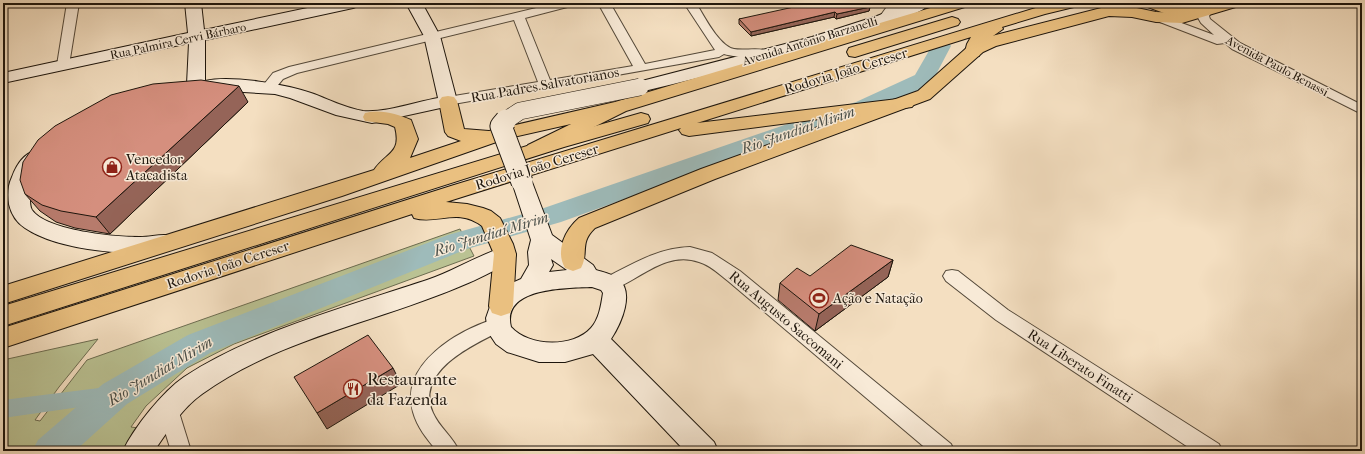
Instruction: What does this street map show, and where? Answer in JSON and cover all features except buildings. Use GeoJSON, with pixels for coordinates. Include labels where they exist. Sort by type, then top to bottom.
{"type":"FeatureCollection","features":[{"type":"Feature","properties":{"kind":"main road","name":"Rodovia João Cereser"},"geometry":{"type":"LineString","coordinates":[[3,338],[632,137],[912,43],[964,14],[1025,3]]}},
{"type":"Feature","properties":{"kind":"main road","name":"Rodovia João Cereser"},"geometry":{"type":"LineString","coordinates":[[964,14],[1041,10],[1073,3]]}},
{"type":"Feature","properties":{"kind":"main road"},"geometry":{"type":"LineString","coordinates":[[573,262],[573,240],[579,229],[587,223],[715,171],[924,95],[977,48],[1001,39],[1109,11],[1165,12],[1210,8],[1234,3]]}},
{"type":"Feature","properties":{"kind":"main road"},"geometry":{"type":"LineString","coordinates":[[448,101],[455,132],[466,136],[479,137],[500,134],[619,107],[919,10],[964,14]]}},
{"type":"Feature","properties":{"kind":"main road"},"geometry":{"type":"LineString","coordinates":[[973,52],[974,43],[987,32],[1041,10]]}},
{"type":"Feature","properties":{"kind":"main road","name":"Rodovia João Cereser"},"geometry":{"type":"LineString","coordinates":[[3,316],[678,108],[912,43]]}},
{"type":"Feature","properties":{"kind":"main road"},"geometry":{"type":"LineString","coordinates":[[632,137],[897,104]]}},
{"type":"Feature","properties":{"kind":"main road"},"geometry":{"type":"LineString","coordinates":[[526,154],[619,107]]}},
{"type":"Feature","properties":{"kind":"main road"},"geometry":{"type":"LineString","coordinates":[[372,117],[392,119],[404,124],[408,139],[404,154],[390,167],[374,177]]}},
{"type":"Feature","properties":{"kind":"main road"},"geometry":{"type":"LineString","coordinates":[[3,295],[177,241],[500,134]]}},
{"type":"Feature","properties":{"kind":"main road"},"geometry":{"type":"LineString","coordinates":[[186,279],[312,247],[428,211],[463,211],[479,214],[490,221],[504,251],[499,316]]}},
{"type":"Feature","properties":{"kind":"street"},"geometry":{"type":"LineString","coordinates":[[63,65],[73,3]]}},
{"type":"Feature","properties":{"kind":"street"},"geometry":{"type":"LineString","coordinates":[[193,3],[197,37]]}},
{"type":"Feature","properties":{"kind":"street","name":"Rua Palmira Cervi Bárbaro"},"geometry":{"type":"LineString","coordinates":[[3,78],[197,37],[307,8],[353,3]]}},
{"type":"Feature","properties":{"kind":"street"},"geometry":{"type":"LineString","coordinates":[[414,3],[432,36],[448,101]]}},
{"type":"Feature","properties":{"kind":"street"},"geometry":{"type":"LineString","coordinates":[[268,88],[278,76],[293,70],[571,3]]}},
{"type":"Feature","properties":{"kind":"street"},"geometry":{"type":"LineString","coordinates":[[604,3],[641,68]]}},
{"type":"Feature","properties":{"kind":"street"},"geometry":{"type":"LineString","coordinates":[[690,3],[720,51],[733,53],[770,54]]}},
{"type":"Feature","properties":{"kind":"street"},"geometry":{"type":"LineString","coordinates":[[884,18],[892,8],[890,3]]}},
{"type":"Feature","properties":{"kind":"street","name":"Avenida Paulo Benassi"},"geometry":{"type":"LineString","coordinates":[[1210,8],[1203,16],[1205,21],[1236,46],[1362,110]]}},
{"type":"Feature","properties":{"kind":"street","name":"Avenida Antônio Barzanelli"},"geometry":{"type":"LineString","coordinates":[[541,237],[501,126],[509,117],[520,110],[640,87],[696,73],[824,39],[884,18],[919,10]]}},
{"type":"Feature","properties":{"kind":"street"},"geometry":{"type":"LineString","coordinates":[[1165,12],[1236,46]]}},
{"type":"Feature","properties":{"kind":"street"},"geometry":{"type":"LineString","coordinates":[[1165,12],[1236,46]]}},
{"type":"Feature","properties":{"kind":"street"},"geometry":{"type":"LineString","coordinates":[[518,15],[546,85]]}},
{"type":"Feature","properties":{"kind":"street","name":"Rua Padres Salvatorianos"},"geometry":{"type":"LineString","coordinates":[[197,37],[189,85],[268,88],[294,93],[346,114],[372,117],[448,101],[641,68],[720,51]]}},
{"type":"Feature","properties":{"kind":"street"},"geometry":{"type":"LineString","coordinates":[[696,73],[707,66],[720,51]]}},
{"type":"Feature","properties":{"kind":"street"},"geometry":{"type":"LineString","coordinates":[[48,144],[26,167],[18,191],[19,204],[25,216],[41,228],[66,236],[141,245],[177,241]]}},
{"type":"Feature","properties":{"kind":"street"},"geometry":{"type":"LineString","coordinates":[[499,316],[506,338],[534,351],[557,353],[578,349],[596,340],[606,327],[613,308],[615,292],[541,237]]}},
{"type":"Feature","properties":{"kind":"street"},"geometry":{"type":"LineString","coordinates":[[530,284],[541,265],[541,237]]}},
{"type":"Feature","properties":{"kind":"street"},"geometry":{"type":"LineString","coordinates":[[137,451],[168,409],[192,386],[247,355],[301,333],[453,280],[504,251]]}},
{"type":"Feature","properties":{"kind":"street","name":"Rua Augusto Saccomani"},"geometry":{"type":"LineString","coordinates":[[601,281],[672,254],[702,256],[714,262],[734,276],[944,451]]}},
{"type":"Feature","properties":{"kind":"street","name":"Rua Liberato Finatti"},"geometry":{"type":"LineString","coordinates":[[952,276],[1002,315],[1212,451]]}},
{"type":"Feature","properties":{"kind":"street"},"geometry":{"type":"LineString","coordinates":[[453,280],[482,278],[502,280]]}},
{"type":"Feature","properties":{"kind":"street"},"geometry":{"type":"LineString","coordinates":[[449,451],[428,422],[422,409],[422,382],[427,372],[460,342],[499,316],[510,295],[530,284],[551,280],[601,281]]}},
{"type":"Feature","properties":{"kind":"street"},"geometry":{"type":"LineString","coordinates":[[596,340],[704,451]]}},
{"type":"Feature","properties":{"kind":"street"},"geometry":{"type":"LineString","coordinates":[[168,409],[181,451]]}},
{"type":"Feature","properties":{"kind":"green space"},"geometry":{"type":"Polygon","coordinates":[[[460,229],[474,256],[234,344],[187,368],[146,406],[131,427],[146,429],[131,451],[3,451],[3,360],[98,339],[59,387],[35,420],[40,421],[87,360],[460,229]]]}},
{"type":"Feature","properties":{"kind":"waterway","name":"Rio Jundiaí Mirim"},"geometry":{"type":"LineString","coordinates":[[50,451],[115,394],[199,344],[458,242],[552,215],[810,124],[864,107],[923,79],[941,46]]}},
{"type":"Feature","properties":{"kind":"waterway"},"geometry":{"type":"LineString","coordinates":[[3,409],[115,394]]}},
{"type":"Feature","properties":{"kind":"place","name":"Vencedor Atacadista"},"geometry":{"type":"Point","coordinates":[112,167]}},
{"type":"Feature","properties":{"kind":"place","name":"Ação e Natação"},"geometry":{"type":"Point","coordinates":[819,298]}},
{"type":"Feature","properties":{"kind":"place","name":"Restaurante da Fazenda"},"geometry":{"type":"Point","coordinates":[353,389]}}]}
